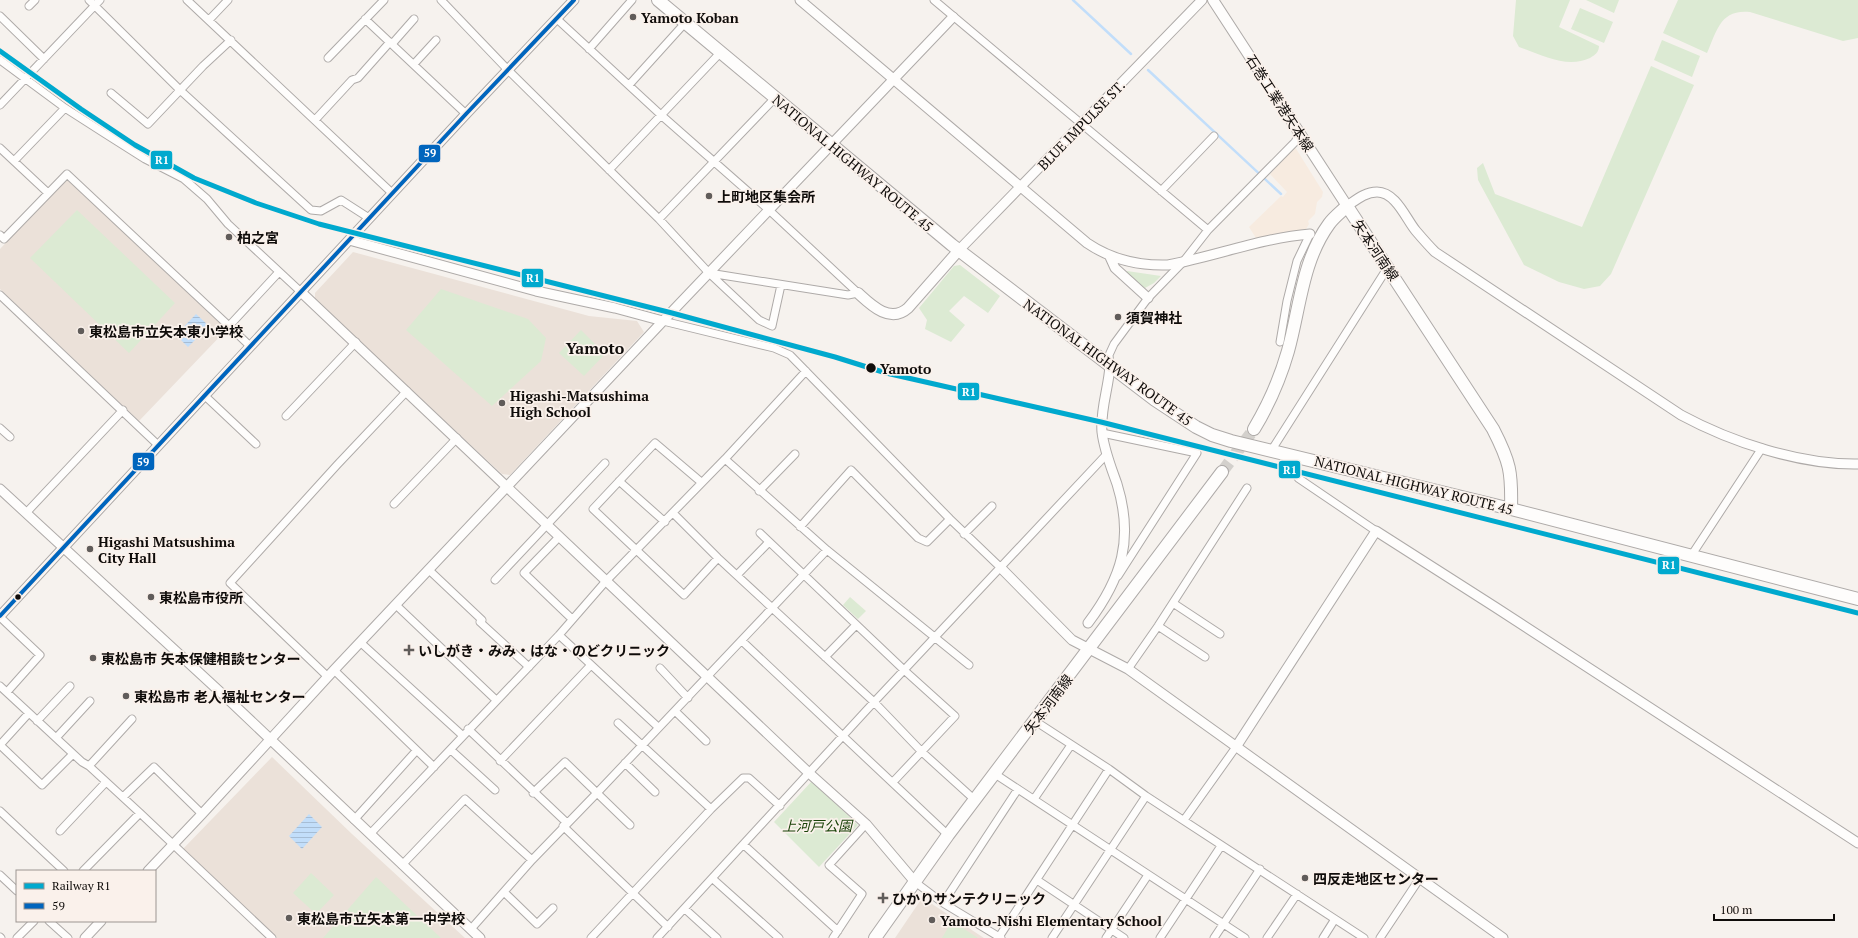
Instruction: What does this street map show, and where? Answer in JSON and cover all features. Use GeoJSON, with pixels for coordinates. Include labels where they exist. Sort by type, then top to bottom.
{"type":"FeatureCollection","features":[{"type":"Feature","properties":{"kind":"main road","name":"NATIONAL HIGHWAY ROUTE 45"},"geometry":{"type":"LineString","coordinates":[[658,0],[720,53],[960,250],[1155,400],[1196,427],[1212,435],[1271,451],[1511,509],[1858,599]]}},
{"type":"Feature","properties":{"kind":"main road","name":"石巻工業港矢本線"},"geometry":{"type":"LineString","coordinates":[[1213,0],[1347,206]]}},
{"type":"Feature","properties":{"kind":"main road","name":"矢本河南線"},"geometry":{"type":"LineString","coordinates":[[1254,429],[1282,371],[1304,278],[1311,259],[1330,223],[1347,206],[1493,429],[1506,456],[1511,472],[1511,509]]}},
{"type":"Feature","properties":{"kind":"main road"},"geometry":{"type":"LineString","coordinates":[[858,293],[870,306],[882,312],[900,314],[908,308],[960,250]]}},
{"type":"Feature","properties":{"kind":"main road","name":"矢本河南線"},"geometry":{"type":"LineString","coordinates":[[876,938],[948,835],[976,801],[1222,472]]}},
{"type":"Feature","properties":{"kind":"street"},"geometry":{"type":"LineString","coordinates":[[29,6],[35,0]]}},
{"type":"Feature","properties":{"kind":"street"},"geometry":{"type":"LineString","coordinates":[[89,0],[98,3],[180,90],[311,210],[322,210],[341,200],[369,218]]}},
{"type":"Feature","properties":{"kind":"street"},"geometry":{"type":"LineString","coordinates":[[187,0],[392,193]]}},
{"type":"Feature","properties":{"kind":"street"},"geometry":{"type":"LineString","coordinates":[[209,20],[228,0]]}},
{"type":"Feature","properties":{"kind":"street"},"geometry":{"type":"LineString","coordinates":[[328,58],[384,0]]}},
{"type":"Feature","properties":{"kind":"street"},"geometry":{"type":"LineString","coordinates":[[441,0],[508,70],[659,219],[709,272],[759,320],[772,326],[781,285]]}},
{"type":"Feature","properties":{"kind":"street"},"geometry":{"type":"LineString","coordinates":[[7,692],[40,655],[0,616],[62,547],[574,0]]}},
{"type":"Feature","properties":{"kind":"street"},"geometry":{"type":"LineString","coordinates":[[589,48],[632,0]]}},
{"type":"Feature","properties":{"kind":"street"},"geometry":{"type":"LineString","coordinates":[[800,0],[1087,243],[1110,257],[1131,263],[1152,266],[1184,262],[1288,236],[1310,234]]}},
{"type":"Feature","properties":{"kind":"street"},"geometry":{"type":"LineString","coordinates":[[934,0],[1081,125],[1208,230]]}},
{"type":"Feature","properties":{"kind":"street","name":"BLUE IMPULSE ST."},"geometry":{"type":"LineString","coordinates":[[960,250],[1202,0]]}},
{"type":"Feature","properties":{"kind":"street"},"geometry":{"type":"LineString","coordinates":[[0,105],[98,3]]}},
{"type":"Feature","properties":{"kind":"street"},"geometry":{"type":"LineString","coordinates":[[0,16],[44,59]]}},
{"type":"Feature","properties":{"kind":"street"},"geometry":{"type":"LineString","coordinates":[[149,870],[271,740],[360,642],[508,487],[830,144],[895,79],[953,17]]}},
{"type":"Feature","properties":{"kind":"street"},"geometry":{"type":"LineString","coordinates":[[365,19],[466,114]]}},
{"type":"Feature","properties":{"kind":"street"},"geometry":{"type":"LineString","coordinates":[[315,120],[352,80],[358,78],[414,19]]}},
{"type":"Feature","properties":{"kind":"street"},"geometry":{"type":"LineString","coordinates":[[557,19],[661,115],[769,210],[858,293]]}},
{"type":"Feature","properties":{"kind":"street"},"geometry":{"type":"LineString","coordinates":[[629,85],[685,23]]}},
{"type":"Feature","properties":{"kind":"street"},"geometry":{"type":"LineString","coordinates":[[111,93],[148,124],[203,66],[231,40]]}},
{"type":"Feature","properties":{"kind":"street"},"geometry":{"type":"LineString","coordinates":[[414,64],[436,40]]}},
{"type":"Feature","properties":{"kind":"street"},"geometry":{"type":"LineString","coordinates":[[609,170],[720,53]]}},
{"type":"Feature","properties":{"kind":"street"},"geometry":{"type":"LineString","coordinates":[[0,60],[65,108],[145,158],[184,179],[207,199],[228,224],[356,342],[546,525],[809,774],[866,824],[915,882],[943,903],[1000,937],[1109,769]]}},
{"type":"Feature","properties":{"kind":"street"},"geometry":{"type":"LineString","coordinates":[[659,219],[775,98]]}},
{"type":"Feature","properties":{"kind":"street"},"geometry":{"type":"LineString","coordinates":[[14,161],[65,108]]}},
{"type":"Feature","properties":{"kind":"street"},"geometry":{"type":"LineString","coordinates":[[1114,581],[1124,549],[1126,537],[1124,512],[1106,455],[1102,433],[1102,422],[1110,365],[1109,355],[1114,344],[1148,298],[1184,262],[1208,230],[1295,142],[1300,134]]}},
{"type":"Feature","properties":{"kind":"street"},"geometry":{"type":"LineString","coordinates":[[1161,191],[1214,136]]}},
{"type":"Feature","properties":{"kind":"street"},"geometry":{"type":"LineString","coordinates":[[0,148],[48,193]]}},
{"type":"Feature","properties":{"kind":"street"},"geometry":{"type":"LineString","coordinates":[[0,236],[4,239],[67,174],[250,346]]}},
{"type":"Feature","properties":{"kind":"street"},"geometry":{"type":"LineString","coordinates":[[1347,206],[1359,197],[1369,193],[1378,192],[1386,194],[1399,207],[1424,240],[1444,258],[1681,415],[1720,434],[1762,448],[1816,461],[1858,464]]}},
{"type":"Feature","properties":{"kind":"street"},"geometry":{"type":"LineString","coordinates":[[1280,342],[1287,301],[1297,261],[1310,234]]}},
{"type":"Feature","properties":{"kind":"street"},"geometry":{"type":"LineString","coordinates":[[349,240],[536,291],[615,308],[774,348],[790,355],[964,534],[1000,567],[1072,640],[1128,669],[1503,938]]}},
{"type":"Feature","properties":{"kind":"street"},"geometry":{"type":"LineString","coordinates":[[1110,257],[1115,268],[1148,298]]}},
{"type":"Feature","properties":{"kind":"street"},"geometry":{"type":"LineString","coordinates":[[1271,451],[1388,267]]}},
{"type":"Feature","properties":{"kind":"street"},"geometry":{"type":"LineString","coordinates":[[229,326],[279,272]]}},
{"type":"Feature","properties":{"kind":"street"},"geometry":{"type":"LineString","coordinates":[[709,272],[848,295],[858,293]]}},
{"type":"Feature","properties":{"kind":"street"},"geometry":{"type":"LineString","coordinates":[[0,295],[123,410],[158,445]]}},
{"type":"Feature","properties":{"kind":"street"},"geometry":{"type":"LineString","coordinates":[[286,416],[356,342]]}},
{"type":"Feature","properties":{"kind":"street"},"geometry":{"type":"LineString","coordinates":[[370,833],[451,750],[462,735],[559,636],[606,581],[725,459],[806,370]]}},
{"type":"Feature","properties":{"kind":"street"},"geometry":{"type":"LineString","coordinates":[[328,677],[230,584],[336,464],[407,391]]}},
{"type":"Feature","properties":{"kind":"street"},"geometry":{"type":"LineString","coordinates":[[204,395],[256,444]]}},
{"type":"Feature","properties":{"kind":"street"},"geometry":{"type":"LineString","coordinates":[[26,513],[123,410]]}},
{"type":"Feature","properties":{"kind":"street"},"geometry":{"type":"LineString","coordinates":[[0,428],[10,437]]}},
{"type":"Feature","properties":{"kind":"street"},"geometry":{"type":"LineString","coordinates":[[1088,623],[1102,604],[1114,581],[1197,453],[1102,433]]}},
{"type":"Feature","properties":{"kind":"street"},"geometry":{"type":"LineString","coordinates":[[394,504],[457,438]]}},
{"type":"Feature","properties":{"kind":"street"},"geometry":{"type":"LineString","coordinates":[[701,482],[655,443],[593,509],[684,595],[718,558]]}},
{"type":"Feature","properties":{"kind":"street"},"geometry":{"type":"LineString","coordinates":[[1691,556],[1762,448]]}},
{"type":"Feature","properties":{"kind":"street"},"geometry":{"type":"LineString","coordinates":[[759,491],[795,454]]}},
{"type":"Feature","properties":{"kind":"street"},"geometry":{"type":"LineString","coordinates":[[657,938],[780,806],[842,736],[1106,455]]}},
{"type":"Feature","properties":{"kind":"street"},"geometry":{"type":"LineString","coordinates":[[1292,456],[1298,478],[1376,531],[1496,607],[1858,843]]}},
{"type":"Feature","properties":{"kind":"street"},"geometry":{"type":"LineString","coordinates":[[725,459],[759,491],[827,550],[969,665]]}},
{"type":"Feature","properties":{"kind":"street"},"geometry":{"type":"LineString","coordinates":[[495,580],[605,463]]}},
{"type":"Feature","properties":{"kind":"street"},"geometry":{"type":"LineString","coordinates":[[800,526],[851,470],[918,538],[927,542],[950,519]]}},
{"type":"Feature","properties":{"kind":"street"},"geometry":{"type":"LineString","coordinates":[[619,481],[665,522]]}},
{"type":"Feature","properties":{"kind":"street"},"geometry":{"type":"LineString","coordinates":[[1128,669],[1173,604],[1246,488]]}},
{"type":"Feature","properties":{"kind":"street"},"geometry":{"type":"LineString","coordinates":[[0,489],[271,740],[480,938]]}},
{"type":"Feature","properties":{"kind":"street"},"geometry":{"type":"LineString","coordinates":[[964,534],[992,506]]}},
{"type":"Feature","properties":{"kind":"street"},"geometry":{"type":"LineString","coordinates":[[673,513],[737,576],[874,702],[922,752],[976,801]]}},
{"type":"Feature","properties":{"kind":"street"},"geometry":{"type":"LineString","coordinates":[[1184,820],[1236,747],[1376,531]]}},
{"type":"Feature","properties":{"kind":"street"},"geometry":{"type":"LineString","coordinates":[[760,533],[856,625],[955,716],[893,782]]}},
{"type":"Feature","properties":{"kind":"street"},"geometry":{"type":"LineString","coordinates":[[559,537],[524,573],[572,619]]}},
{"type":"Feature","properties":{"kind":"street"},"geometry":{"type":"LineString","coordinates":[[737,576],[769,542]]}},
{"type":"Feature","properties":{"kind":"street"},"geometry":{"type":"LineString","coordinates":[[471,929],[532,860],[658,727],[688,698],[827,550]]}},
{"type":"Feature","properties":{"kind":"street"},"geometry":{"type":"LineString","coordinates":[[429,570],[482,620],[480,622],[529,666]]}},
{"type":"Feature","properties":{"kind":"street"},"geometry":{"type":"LineString","coordinates":[[1173,604],[1220,634]]}},
{"type":"Feature","properties":{"kind":"street"},"geometry":{"type":"LineString","coordinates":[[396,605],[496,700]]}},
{"type":"Feature","properties":{"kind":"street"},"geometry":{"type":"LineString","coordinates":[[825,657],[856,625]]}},
{"type":"Feature","properties":{"kind":"street"},"geometry":{"type":"LineString","coordinates":[[1158,626],[1205,657]]}},
{"type":"Feature","properties":{"kind":"street"},"geometry":{"type":"LineString","coordinates":[[559,636],[658,727]]}},
{"type":"Feature","properties":{"kind":"street"},"geometry":{"type":"LineString","coordinates":[[742,641],[948,835]]}},
{"type":"Feature","properties":{"kind":"street"},"geometry":{"type":"LineString","coordinates":[[360,642],[462,735]]}},
{"type":"Feature","properties":{"kind":"street"},"geometry":{"type":"LineString","coordinates":[[500,761],[590,666]]}},
{"type":"Feature","properties":{"kind":"street"},"geometry":{"type":"LineString","coordinates":[[660,668],[688,698]]}},
{"type":"Feature","properties":{"kind":"street"},"geometry":{"type":"LineString","coordinates":[[334,670],[434,767]]}},
{"type":"Feature","properties":{"kind":"street"},"geometry":{"type":"LineString","coordinates":[[0,686],[73,754],[89,766],[123,797],[272,938]]}},
{"type":"Feature","properties":{"kind":"street"},"geometry":{"type":"LineString","coordinates":[[37,720],[70,686]]}},
{"type":"Feature","properties":{"kind":"street"},"geometry":{"type":"LineString","coordinates":[[56,738],[90,701]]}},
{"type":"Feature","properties":{"kind":"street"},"geometry":{"type":"LineString","coordinates":[[675,711],[706,741]]}},
{"type":"Feature","properties":{"kind":"street"},"geometry":{"type":"LineString","coordinates":[[29,713],[0,744],[42,785],[73,754]]}},
{"type":"Feature","properties":{"kind":"street"},"geometry":{"type":"LineString","coordinates":[[89,766],[132,719]]}},
{"type":"Feature","properties":{"kind":"street"},"geometry":{"type":"LineString","coordinates":[[1035,721],[1109,769],[1146,796],[1221,846],[1260,869],[1364,938]]}},
{"type":"Feature","properties":{"kind":"street"},"geometry":{"type":"LineString","coordinates":[[618,723],[711,809]]}},
{"type":"Feature","properties":{"kind":"street"},"geometry":{"type":"LineString","coordinates":[[468,729],[668,927]]}},
{"type":"Feature","properties":{"kind":"street"},"geometry":{"type":"LineString","coordinates":[[1034,799],[1070,745]]}},
{"type":"Feature","properties":{"kind":"street"},"geometry":{"type":"LineString","coordinates":[[451,750],[496,790]]}},
{"type":"Feature","properties":{"kind":"street"},"geometry":{"type":"LineString","coordinates":[[354,820],[416,751]]}},
{"type":"Feature","properties":{"kind":"street"},"geometry":{"type":"LineString","coordinates":[[533,793],[564,762],[630,826]]}},
{"type":"Feature","properties":{"kind":"street"},"geometry":{"type":"LineString","coordinates":[[625,763],[655,792]]}},
{"type":"Feature","properties":{"kind":"street"},"geometry":{"type":"LineString","coordinates":[[123,797],[154,766],[202,814]]}},
{"type":"Feature","properties":{"kind":"street"},"geometry":{"type":"LineString","coordinates":[[995,774],[1072,824],[1110,851],[1245,938]]}},
{"type":"Feature","properties":{"kind":"street"},"geometry":{"type":"LineString","coordinates":[[591,938],[711,809],[743,778],[749,778],[780,806]]}},
{"type":"Feature","properties":{"kind":"street"},"geometry":{"type":"LineString","coordinates":[[60,831],[106,782]]}},
{"type":"Feature","properties":{"kind":"street"},"geometry":{"type":"LineString","coordinates":[[943,903],[1018,788]]}},
{"type":"Feature","properties":{"kind":"street"},"geometry":{"type":"LineString","coordinates":[[1052,938],[1146,796]]}},
{"type":"Feature","properties":{"kind":"street"},"geometry":{"type":"LineString","coordinates":[[402,865],[465,799],[532,860]]}},
{"type":"Feature","properties":{"kind":"street"},"geometry":{"type":"LineString","coordinates":[[0,811],[63,870]]}},
{"type":"Feature","properties":{"kind":"street"},"geometry":{"type":"LineString","coordinates":[[84,870],[140,813]]}},
{"type":"Feature","properties":{"kind":"street"},"geometry":{"type":"LineString","coordinates":[[833,938],[862,894],[828,865],[866,824]]}},
{"type":"Feature","properties":{"kind":"street"},"geometry":{"type":"LineString","coordinates":[[744,845],[838,931]]}},
{"type":"Feature","properties":{"kind":"street"},"geometry":{"type":"LineString","coordinates":[[1160,938],[1221,846]]}},
{"type":"Feature","properties":{"kind":"street"},"geometry":{"type":"LineString","coordinates":[[1214,938],[1260,869]]}},
{"type":"Feature","properties":{"kind":"street"},"geometry":{"type":"LineString","coordinates":[[0,875],[16,890]]}},
{"type":"Feature","properties":{"kind":"street"},"geometry":{"type":"LineString","coordinates":[[1106,938],[1148,875]]}},
{"type":"Feature","properties":{"kind":"street"},"geometry":{"type":"LineString","coordinates":[[1380,938],[1420,878]]}},
{"type":"Feature","properties":{"kind":"street"},"geometry":{"type":"LineString","coordinates":[[713,879],[779,938]]}},
{"type":"Feature","properties":{"kind":"street"},"geometry":{"type":"LineString","coordinates":[[1038,880],[1124,938]]}},
{"type":"Feature","properties":{"kind":"street"},"geometry":{"type":"LineString","coordinates":[[504,892],[537,924],[553,908]]}},
{"type":"Feature","properties":{"kind":"street"},"geometry":{"type":"LineString","coordinates":[[1267,938],[1297,894]]}},
{"type":"Feature","properties":{"kind":"street"},"geometry":{"type":"LineString","coordinates":[[685,909],[717,938]]}},
{"type":"Feature","properties":{"kind":"street"},"geometry":{"type":"LineString","coordinates":[[1322,938],[1335,919]]}},
{"type":"Feature","properties":{"kind":"street"},"geometry":{"type":"LineString","coordinates":[[17,938],[33,922]]}},
{"type":"Feature","properties":{"kind":"street"},"geometry":{"type":"LineString","coordinates":[[50,922],[68,938]]}},
{"type":"Feature","properties":{"kind":"street"},"geometry":{"type":"LineString","coordinates":[[85,938],[100,922]]}},
{"type":"Feature","properties":{"kind":"shaded area"},"geometry":{"type":"Polygon","coordinates":[[[1295,147],[1323,192],[1322,197],[1317,202],[1315,214],[1308,221],[1309,224],[1306,229],[1256,238],[1249,227],[1287,192],[1270,174],[1295,147]]]}},
{"type":"Feature","properties":{"kind":"shaded area"},"geometry":{"type":"Polygon","coordinates":[[[67,177],[227,329],[139,421],[0,289],[0,249],[67,177]]]}},
{"type":"Feature","properties":{"kind":"shaded area","name":"Higashi-Matsushima High School"},"geometry":{"type":"Polygon","coordinates":[[[353,252],[589,316],[637,321],[644,332],[510,475],[502,474],[315,301],[315,293],[353,252]]]}},
{"type":"Feature","properties":{"kind":"shaded area","name":"東松島市立矢本第一中学校"},"geometry":{"type":"Polygon","coordinates":[[[272,757],[352,834],[465,938],[277,938],[182,850],[272,757]]]}},
{"type":"Feature","properties":{"kind":"shaded area","name":"Yamoto-Nishi Elementary School"},"geometry":{"type":"Polygon","coordinates":[[[920,901],[929,902],[984,938],[895,938],[920,901]]]}},
{"type":"Feature","properties":{"kind":"green space"},"geometry":{"type":"Polygon","coordinates":[[[1516,0],[1570,0],[1559,27],[1599,46],[1597,52],[1590,58],[1572,62],[1554,60],[1519,47],[1513,36],[1516,0]]]}},
{"type":"Feature","properties":{"kind":"green space"},"geometry":{"type":"Polygon","coordinates":[[[1586,0],[1619,0],[1614,13],[1586,0]]]}},
{"type":"Feature","properties":{"kind":"green space"},"geometry":{"type":"Polygon","coordinates":[[[1678,0],[1858,0],[1858,38],[1843,41],[1750,12],[1740,12],[1732,14],[1721,23],[1707,53],[1663,33],[1678,0]]]}},
{"type":"Feature","properties":{"kind":"green space"},"geometry":{"type":"Polygon","coordinates":[[[1580,8],[1613,22],[1604,43],[1571,29],[1580,8]]]}},
{"type":"Feature","properties":{"kind":"green space"},"geometry":{"type":"Polygon","coordinates":[[[1662,40],[1700,56],[1692,77],[1654,60],[1662,40]]]}},
{"type":"Feature","properties":{"kind":"green space"},"geometry":{"type":"Polygon","coordinates":[[[1651,66],[1694,85],[1611,274],[1600,286],[1584,289],[1559,282],[1524,265],[1478,180],[1477,168],[1483,163],[1495,194],[1582,227],[1651,66]]]}},
{"type":"Feature","properties":{"kind":"green space"},"geometry":{"type":"Polygon","coordinates":[[[77,210],[175,303],[129,353],[30,258],[77,210]]]}},
{"type":"Feature","properties":{"kind":"green space"},"geometry":{"type":"Polygon","coordinates":[[[960,265],[1000,296],[988,313],[964,296],[949,311],[965,325],[951,342],[925,329],[927,320],[919,308],[954,266],[960,265]]]}},
{"type":"Feature","properties":{"kind":"green space"},"geometry":{"type":"Polygon","coordinates":[[[1127,271],[1161,276],[1154,283],[1145,288],[1123,274],[1127,271]]]}},
{"type":"Feature","properties":{"kind":"green space"},"geometry":{"type":"Polygon","coordinates":[[[441,289],[528,319],[546,338],[541,361],[492,406],[406,330],[441,289]]]}},
{"type":"Feature","properties":{"kind":"green space"},"geometry":{"type":"Polygon","coordinates":[[[581,330],[605,354],[584,376],[559,353],[581,330]]]}},
{"type":"Feature","properties":{"kind":"green space"},"geometry":{"type":"Polygon","coordinates":[[[850,597],[866,611],[858,619],[843,605],[850,597]]]}},
{"type":"Feature","properties":{"kind":"green space","name":"上河戸公園"},"geometry":{"type":"Polygon","coordinates":[[[812,781],[858,825],[819,867],[774,822],[812,781]]]}},
{"type":"Feature","properties":{"kind":"green space"},"geometry":{"type":"Polygon","coordinates":[[[311,873],[334,895],[316,914],[293,893],[311,873]]]}},
{"type":"Feature","properties":{"kind":"green space"},"geometry":{"type":"Polygon","coordinates":[[[376,877],[441,938],[323,938],[376,877]]]}},
{"type":"Feature","properties":{"kind":"green space"},"geometry":{"type":"Polygon","coordinates":[[[952,921],[978,938],[942,938],[952,921]]]}},
{"type":"Feature","properties":{"kind":"water"},"geometry":{"type":"Polygon","coordinates":[[[196,314],[209,326],[188,347],[176,335],[196,314]]]}},
{"type":"Feature","properties":{"kind":"water"},"geometry":{"type":"Polygon","coordinates":[[[309,814],[322,827],[302,849],[289,836],[309,814]]]}},
{"type":"Feature","properties":{"kind":"waterway"},"geometry":{"type":"LineString","coordinates":[[1073,0],[1131,54]]}},
{"type":"Feature","properties":{"kind":"waterway"},"geometry":{"type":"LineString","coordinates":[[1148,70],[1281,194]]}},
{"type":"Feature","properties":{"kind":"tunnel"},"geometry":{"type":"LineString","coordinates":[[1222,472],[1254,429]]}},
{"type":"Feature","properties":{"kind":"rail line","name":"R1"},"geometry":{"type":"LineString","coordinates":[[0,51],[81,109],[135,145],[194,178],[256,203],[319,224],[672,313],[835,357],[886,373],[1101,422],[1858,613]]}},
{"type":"Feature","properties":{"kind":"transit line","name":"59"},"geometry":{"type":"LineString","coordinates":[[0,616],[466,114],[574,0]]}},
{"type":"Feature","properties":{"kind":"place","name":"Yamoto Koban"},"geometry":{"type":"Point","coordinates":[633,17]}},
{"type":"Feature","properties":{"kind":"place","name":"上町地区集会所"},"geometry":{"type":"Point","coordinates":[709,196]}},
{"type":"Feature","properties":{"kind":"place","name":"柏之宮"},"geometry":{"type":"Point","coordinates":[229,237]}},
{"type":"Feature","properties":{"kind":"place","name":"須賀神社"},"geometry":{"type":"Point","coordinates":[1118,317]}},
{"type":"Feature","properties":{"kind":"place","name":"東松島市立矢本東小学校"},"geometry":{"type":"Point","coordinates":[81,331]}},
{"type":"Feature","properties":{"kind":"place","name":"Yamoto"},"geometry":{"type":"Point","coordinates":[871,368]}},
{"type":"Feature","properties":{"kind":"place","name":"Higashi-Matsushima High School"},"geometry":{"type":"Point","coordinates":[502,403]}},
{"type":"Feature","properties":{"kind":"place","name":"Higashi Matsushima City Hall"},"geometry":{"type":"Point","coordinates":[90,549]}},
{"type":"Feature","properties":{"kind":"place","name":"東松島市役所"},"geometry":{"type":"Point","coordinates":[151,597]}},
{"type":"Feature","properties":{"kind":"place","name":"いしがき・みみ・はな・のどクリニック"},"geometry":{"type":"Point","coordinates":[409,650]}},
{"type":"Feature","properties":{"kind":"place","name":"東松島市 矢本保健相談センター"},"geometry":{"type":"Point","coordinates":[93,658]}},
{"type":"Feature","properties":{"kind":"place","name":"東松島市 老人福祉センター"},"geometry":{"type":"Point","coordinates":[126,696]}},
{"type":"Feature","properties":{"kind":"place","name":"四反走地区センター"},"geometry":{"type":"Point","coordinates":[1305,878]}},
{"type":"Feature","properties":{"kind":"place","name":"ひかりサンテクリニック"},"geometry":{"type":"Point","coordinates":[883,898]}},
{"type":"Feature","properties":{"kind":"place","name":"東松島市立矢本第一中学校"},"geometry":{"type":"Point","coordinates":[289,918]}},
{"type":"Feature","properties":{"kind":"place","name":"Yamoto-Nishi Elementary School"},"geometry":{"type":"Point","coordinates":[932,920]}},
{"type":"Feature","properties":{"kind":"district","name":"Yamoto"},"geometry":{"type":"Point","coordinates":[595,348]}}]}
